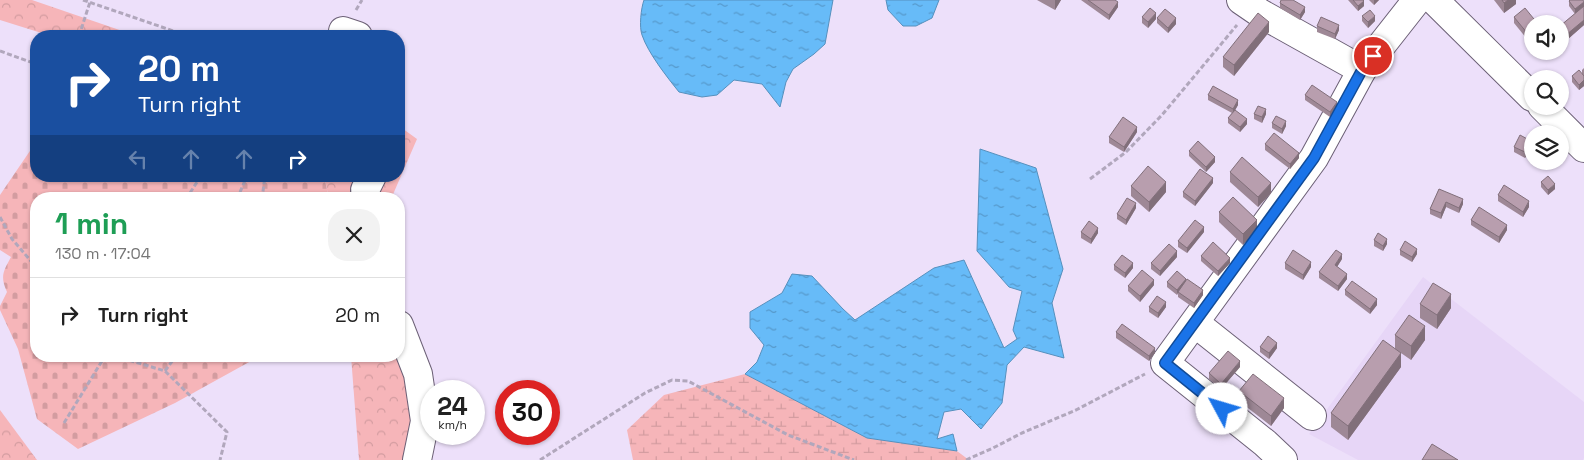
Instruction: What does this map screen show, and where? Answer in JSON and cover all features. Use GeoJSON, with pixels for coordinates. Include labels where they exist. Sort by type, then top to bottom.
{"type":"FeatureCollection","features":[{"type":"Feature","properties":{"kind":"street"},"geometry":{"type":"LineString","coordinates":[[1283,460],[1265,443],[1165,363],[1314,158],[1362,70],[1417,0]]}},
{"type":"Feature","properties":{"kind":"street"},"geometry":{"type":"LineString","coordinates":[[1434,0],[1524,89]]}},
{"type":"Feature","properties":{"kind":"street"},"geometry":{"type":"LineString","coordinates":[[1246,4],[1362,70]]}},
{"type":"Feature","properties":{"kind":"street"},"geometry":{"type":"LineString","coordinates":[[1551,115],[1584,148]]}},
{"type":"Feature","properties":{"kind":"street"},"geometry":{"type":"LineString","coordinates":[[1195,323],[1312,416]]}},
{"type":"Feature","properties":{"kind":"street"},"geometry":{"type":"LineString","coordinates":[[405,340],[418,374],[425,421],[417,460]]}},
{"type":"Feature","properties":{"kind":"path"},"geometry":{"type":"LineString","coordinates":[[83,0],[171,30]]}},
{"type":"Feature","properties":{"kind":"path"},"geometry":{"type":"LineString","coordinates":[[81,30],[90,2]]}},
{"type":"Feature","properties":{"kind":"path"},"geometry":{"type":"LineString","coordinates":[[1090,179],[1126,152],[1162,115],[1246,4]]}},
{"type":"Feature","properties":{"kind":"path"},"geometry":{"type":"LineString","coordinates":[[0,51],[30,62]]}},
{"type":"Feature","properties":{"kind":"path"},"geometry":{"type":"LineString","coordinates":[[0,217],[12,239],[30,260]]}},
{"type":"Feature","properties":{"kind":"path"},"geometry":{"type":"LineString","coordinates":[[64,423],[101,362]]}},
{"type":"Feature","properties":{"kind":"path"},"geometry":{"type":"LineString","coordinates":[[135,362],[165,371],[227,432],[220,460]]}},
{"type":"Feature","properties":{"kind":"path"},"geometry":{"type":"LineString","coordinates":[[165,371],[172,362]]}},
{"type":"Feature","properties":{"kind":"path"},"geometry":{"type":"LineString","coordinates":[[966,460],[1076,410],[1165,363]]}},
{"type":"Feature","properties":{"kind":"path"},"geometry":{"type":"LineString","coordinates":[[540,460],[645,393],[672,380],[688,381],[788,435],[854,460]]}},
{"type":"Feature","properties":{"kind":"shaded area"},"geometry":{"type":"Polygon","coordinates":[[[1423,277],[1584,402],[1583,460],[1358,460],[1309,434],[1423,277]]]}},
{"type":"Feature","properties":{"kind":"green space"},"geometry":{"type":"Polygon","coordinates":[[[0,0],[32,0],[120,30],[32,30],[0,20],[0,0]]]}},
{"type":"Feature","properties":{"kind":"green space"},"geometry":{"type":"Polygon","coordinates":[[[405,130],[417,139],[405,167],[405,130]]]}},
{"type":"Feature","properties":{"kind":"green space"},"geometry":{"type":"Polygon","coordinates":[[[30,151],[30,182],[325,182],[327,192],[30,192],[30,362],[249,362],[175,403],[78,449],[37,419],[18,349],[0,310],[7,292],[3,274],[11,257],[0,250],[0,195],[30,151]]]}},
{"type":"Feature","properties":{"kind":"green space"},"geometry":{"type":"Polygon","coordinates":[[[325,182],[398,182],[394,192],[327,192],[325,182]]]}},
{"type":"Feature","properties":{"kind":"green space"},"geometry":{"type":"Polygon","coordinates":[[[405,342],[423,460],[359,460],[351,362],[405,362],[405,342]]]}},
{"type":"Feature","properties":{"kind":"green space"},"geometry":{"type":"Polygon","coordinates":[[[745,374],[867,438],[957,451],[969,460],[633,460],[627,430],[664,395],[745,374]]]}},
{"type":"Feature","properties":{"kind":"green space"},"geometry":{"type":"Polygon","coordinates":[[[0,410],[37,460],[0,460],[0,410]]]}},
{"type":"Feature","properties":{"kind":"water"},"geometry":{"type":"Polygon","coordinates":[[[644,0],[833,0],[825,44],[793,69],[786,82],[780,107],[762,84],[734,80],[717,95],[702,97],[679,92],[653,57],[642,35],[641,18],[644,0]]]}},
{"type":"Feature","properties":{"kind":"water"},"geometry":{"type":"Polygon","coordinates":[[[886,0],[939,0],[932,18],[916,26],[903,26],[888,10],[886,0]]]}},
{"type":"Feature","properties":{"kind":"water"},"geometry":{"type":"Polygon","coordinates":[[[980,149],[1036,168],[1063,269],[1052,303],[1064,358],[1024,347],[1007,365],[1002,403],[981,429],[961,409],[944,412],[937,439],[953,434],[957,451],[867,438],[745,374],[757,362],[764,345],[750,328],[750,312],[782,293],[792,274],[812,276],[855,320],[934,268],[964,260],[1004,348],[1017,339],[1013,330],[1022,291],[1009,287],[977,251],[980,149]]]}},
{"type":"Feature","properties":{"kind":"building"},"geometry":{"type":"Polygon","coordinates":[[[1088,0],[1115,0],[1118,2],[1109,15],[1088,0]]]}},
{"type":"Feature","properties":{"kind":"building"},"geometry":{"type":"Polygon","coordinates":[[[1281,0],[1293,0],[1305,7],[1300,15],[1280,3],[1281,0]]]}},
{"type":"Feature","properties":{"kind":"building"},"geometry":{"type":"Polygon","coordinates":[[[1353,0],[1363,0],[1364,1],[1358,6],[1353,0]]]}},
{"type":"Feature","properties":{"kind":"building"},"geometry":{"type":"Polygon","coordinates":[[[1570,0],[1583,0],[1584,2],[1575,9],[1570,0]]]}},
{"type":"Feature","properties":{"kind":"building"},"geometry":{"type":"Polygon","coordinates":[[[1584,6],[1584,20],[1569,32],[1569,18],[1584,6]]]}},
{"type":"Feature","properties":{"kind":"building"},"geometry":{"type":"Polygon","coordinates":[[[1150,8],[1156,13],[1148,22],[1142,17],[1150,8]]]}},
{"type":"Feature","properties":{"kind":"building"},"geometry":{"type":"Polygon","coordinates":[[[1525,8],[1531,15],[1524,15],[1524,29],[1514,17],[1525,8]]]}},
{"type":"Feature","properties":{"kind":"building"},"geometry":{"type":"Polygon","coordinates":[[[1165,9],[1176,18],[1168,28],[1157,18],[1165,9]]]}},
{"type":"Feature","properties":{"kind":"building"},"geometry":{"type":"Polygon","coordinates":[[[1370,10],[1375,16],[1368,22],[1362,16],[1370,10]]]}},
{"type":"Feature","properties":{"kind":"building"},"geometry":{"type":"Polygon","coordinates":[[[1258,13],[1269,22],[1234,65],[1223,57],[1258,13]]]}},
{"type":"Feature","properties":{"kind":"building"},"geometry":{"type":"Polygon","coordinates":[[[1321,17],[1339,25],[1335,34],[1317,26],[1321,17]]]}},
{"type":"Feature","properties":{"kind":"building"},"geometry":{"type":"Polygon","coordinates":[[[1579,70],[1584,76],[1584,80],[1579,85],[1572,76],[1579,70]]]}},
{"type":"Feature","properties":{"kind":"building"},"geometry":{"type":"Polygon","coordinates":[[[1312,85],[1337,102],[1330,112],[1305,95],[1312,85]]]}},
{"type":"Feature","properties":{"kind":"building"},"geometry":{"type":"Polygon","coordinates":[[[1213,86],[1238,100],[1233,109],[1208,95],[1213,86]]]}},
{"type":"Feature","properties":{"kind":"building"},"geometry":{"type":"Polygon","coordinates":[[[1258,106],[1266,109],[1262,117],[1254,114],[1258,106]]]}},
{"type":"Feature","properties":{"kind":"building"},"geometry":{"type":"Polygon","coordinates":[[[1235,110],[1247,119],[1240,127],[1228,118],[1235,110]]]}},
{"type":"Feature","properties":{"kind":"building"},"geometry":{"type":"Polygon","coordinates":[[[1276,116],[1286,121],[1282,129],[1272,123],[1276,116]]]}},
{"type":"Feature","properties":{"kind":"building"},"geometry":{"type":"Polygon","coordinates":[[[1123,117],[1137,127],[1124,147],[1109,137],[1123,117]]]}},
{"type":"Feature","properties":{"kind":"building"},"geometry":{"type":"Polygon","coordinates":[[[1274,133],[1299,153],[1290,164],[1265,144],[1274,133]]]}},
{"type":"Feature","properties":{"kind":"building"},"geometry":{"type":"Polygon","coordinates":[[[1520,135],[1524,137],[1524,152],[1514,147],[1520,135]]]}},
{"type":"Feature","properties":{"kind":"building"},"geometry":{"type":"Polygon","coordinates":[[[1198,141],[1215,157],[1206,167],[1189,151],[1198,141]]]}},
{"type":"Feature","properties":{"kind":"building"},"geometry":{"type":"Polygon","coordinates":[[[1242,157],[1271,183],[1258,197],[1230,172],[1242,157]]]}},
{"type":"Feature","properties":{"kind":"building"},"geometry":{"type":"Polygon","coordinates":[[[1148,166],[1166,182],[1149,202],[1131,186],[1148,166]]]}},
{"type":"Feature","properties":{"kind":"building"},"geometry":{"type":"Polygon","coordinates":[[[1200,169],[1213,178],[1195,201],[1183,192],[1200,169]]]}},
{"type":"Feature","properties":{"kind":"building"},"geometry":{"type":"Polygon","coordinates":[[[1548,176],[1555,184],[1548,190],[1541,182],[1548,176]]]}},
{"type":"Feature","properties":{"kind":"building"},"geometry":{"type":"Polygon","coordinates":[[[1504,185],[1529,201],[1523,212],[1498,195],[1504,185]]]}},
{"type":"Feature","properties":{"kind":"building"},"geometry":{"type":"Polygon","coordinates":[[[1439,189],[1463,199],[1459,208],[1446,202],[1441,213],[1430,209],[1439,189]]]}},
{"type":"Feature","properties":{"kind":"building"},"geometry":{"type":"Polygon","coordinates":[[[1233,197],[1257,220],[1243,234],[1219,212],[1233,197]]]}},
{"type":"Feature","properties":{"kind":"building"},"geometry":{"type":"Polygon","coordinates":[[[1127,198],[1136,203],[1126,220],[1117,214],[1127,198]]]}},
{"type":"Feature","properties":{"kind":"building"},"geometry":{"type":"Polygon","coordinates":[[[1479,207],[1507,225],[1499,237],[1471,220],[1479,207]]]}},
{"type":"Feature","properties":{"kind":"building"},"geometry":{"type":"Polygon","coordinates":[[[1195,220],[1204,227],[1187,248],[1178,241],[1195,220]]]}},
{"type":"Feature","properties":{"kind":"building"},"geometry":{"type":"Polygon","coordinates":[[[1089,221],[1098,228],[1091,239],[1081,232],[1089,221]]]}},
{"type":"Feature","properties":{"kind":"building"},"geometry":{"type":"Polygon","coordinates":[[[1378,233],[1387,239],[1383,246],[1374,240],[1378,233]]]}},
{"type":"Feature","properties":{"kind":"building"},"geometry":{"type":"Polygon","coordinates":[[[1405,241],[1417,249],[1412,257],[1400,250],[1405,241]]]}},
{"type":"Feature","properties":{"kind":"building"},"geometry":{"type":"Polygon","coordinates":[[[1213,242],[1230,258],[1218,271],[1201,256],[1213,242]]]}},
{"type":"Feature","properties":{"kind":"building"},"geometry":{"type":"Polygon","coordinates":[[[1169,244],[1177,251],[1160,271],[1151,263],[1169,244]]]}},
{"type":"Feature","properties":{"kind":"building"},"geometry":{"type":"Polygon","coordinates":[[[1293,250],[1311,262],[1303,275],[1285,263],[1293,250]]]}},
{"type":"Feature","properties":{"kind":"building"},"geometry":{"type":"Polygon","coordinates":[[[1336,250],[1342,254],[1335,265],[1347,274],[1338,286],[1319,272],[1336,250]]]}},
{"type":"Feature","properties":{"kind":"building"},"geometry":{"type":"Polygon","coordinates":[[[1122,255],[1133,263],[1125,273],[1114,265],[1122,255]]]}},
{"type":"Feature","properties":{"kind":"building"},"geometry":{"type":"Polygon","coordinates":[[[1142,270],[1154,280],[1140,296],[1128,286],[1142,270]]]}},
{"type":"Feature","properties":{"kind":"building"},"geometry":{"type":"Polygon","coordinates":[[[1177,271],[1186,279],[1177,290],[1167,282],[1177,271]]]}},
{"type":"Feature","properties":{"kind":"building"},"geometry":{"type":"Polygon","coordinates":[[[1187,279],[1203,290],[1194,303],[1178,292],[1187,279]]]}},
{"type":"Feature","properties":{"kind":"building"},"geometry":{"type":"Polygon","coordinates":[[[1352,281],[1377,299],[1370,309],[1345,290],[1352,281]]]}},
{"type":"Feature","properties":{"kind":"building"},"geometry":{"type":"Polygon","coordinates":[[[1433,283],[1451,294],[1437,315],[1420,304],[1433,283]]]}},
{"type":"Feature","properties":{"kind":"building"},"geometry":{"type":"Polygon","coordinates":[[[1157,296],[1166,302],[1158,313],[1149,307],[1157,296]]]}},
{"type":"Feature","properties":{"kind":"building"},"geometry":{"type":"Polygon","coordinates":[[[1409,315],[1425,326],[1411,346],[1395,335],[1409,315]]]}},
{"type":"Feature","properties":{"kind":"building"},"geometry":{"type":"Polygon","coordinates":[[[1122,324],[1155,348],[1149,356],[1116,332],[1122,324]]]}},
{"type":"Feature","properties":{"kind":"building"},"geometry":{"type":"Polygon","coordinates":[[[1268,336],[1277,343],[1269,353],[1260,347],[1268,336]]]}},
{"type":"Feature","properties":{"kind":"building"},"geometry":{"type":"Polygon","coordinates":[[[1383,340],[1401,353],[1348,426],[1331,413],[1383,340]]]}},
{"type":"Feature","properties":{"kind":"building"},"geometry":{"type":"Polygon","coordinates":[[[1228,351],[1240,361],[1221,384],[1209,373],[1228,351]]]}},
{"type":"Feature","properties":{"kind":"building"},"geometry":{"type":"Polygon","coordinates":[[[1253,374],[1284,398],[1271,416],[1239,391],[1253,374]]]}},
{"type":"Feature","properties":{"kind":"building"},"geometry":{"type":"Polygon","coordinates":[[[1432,444],[1458,460],[1422,460],[1432,444]]]}},
{"type":"Feature","properties":{"kind":"route"},"geometry":{"type":"LineString","coordinates":[[1222,409],[1165,363],[1314,158],[1362,70],[1373,56]]}}]}
